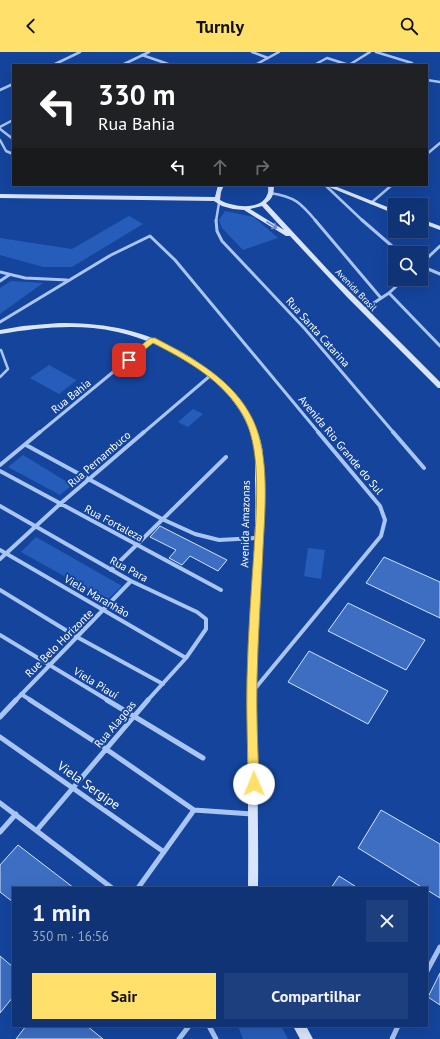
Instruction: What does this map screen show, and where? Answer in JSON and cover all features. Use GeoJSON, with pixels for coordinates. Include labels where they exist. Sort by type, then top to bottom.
{"type":"FeatureCollection","features":[{"type":"Feature","properties":{"kind":"street"},"geometry":{"type":"LineString","coordinates":[[55,64],[80,52]]}},
{"type":"Feature","properties":{"kind":"street"},"geometry":{"type":"LineString","coordinates":[[124,64],[149,52]]}},
{"type":"Feature","properties":{"kind":"street"},"geometry":{"type":"LineString","coordinates":[[252,52],[268,58]]}},
{"type":"Feature","properties":{"kind":"street"},"geometry":{"type":"LineString","coordinates":[[257,64],[279,52]]}},
{"type":"Feature","properties":{"kind":"street"},"geometry":{"type":"LineString","coordinates":[[351,64],[370,52]]}},
{"type":"Feature","properties":{"kind":"street"},"geometry":{"type":"LineString","coordinates":[[376,52],[412,63]]}},
{"type":"Feature","properties":{"kind":"street"},"geometry":{"type":"LineString","coordinates":[[142,55],[168,64]]}},
{"type":"Feature","properties":{"kind":"street"},"geometry":{"type":"LineString","coordinates":[[316,64],[327,58],[346,64]]}},
{"type":"Feature","properties":{"kind":"street"},"geometry":{"type":"LineString","coordinates":[[428,80],[440,82]]}},
{"type":"Feature","properties":{"kind":"street"},"geometry":{"type":"LineString","coordinates":[[0,90],[12,84]]}},
{"type":"Feature","properties":{"kind":"street"},"geometry":{"type":"LineString","coordinates":[[12,121],[0,128],[12,138]]}},
{"type":"Feature","properties":{"kind":"street"},"geometry":{"type":"LineString","coordinates":[[0,140],[6,151],[12,154]]}},
{"type":"Feature","properties":{"kind":"street"},"geometry":{"type":"LineString","coordinates":[[428,153],[440,143]]}},
{"type":"Feature","properties":{"kind":"street"},"geometry":{"type":"LineString","coordinates":[[217,201],[221,186]]}},
{"type":"Feature","properties":{"kind":"street"},"geometry":{"type":"LineString","coordinates":[[327,186],[392,246]]}},
{"type":"Feature","properties":{"kind":"street"},"geometry":{"type":"LineString","coordinates":[[328,186],[388,210]]}},
{"type":"Feature","properties":{"kind":"street"},"geometry":{"type":"LineString","coordinates":[[372,204],[391,186]]}},
{"type":"Feature","properties":{"kind":"street"},"geometry":{"type":"LineString","coordinates":[[0,196],[217,201],[230,208],[246,209],[263,203],[272,188],[300,202],[381,298]]}},
{"type":"Feature","properties":{"kind":"street","name":"Rua Santa Catarina"},"geometry":{"type":"LineString","coordinates":[[217,201],[214,225],[222,241],[305,329],[424,468]]}},
{"type":"Feature","properties":{"kind":"street","name":"Avenida Brasil"},"geometry":{"type":"LineString","coordinates":[[263,203],[363,310],[440,386]]}},
{"type":"Feature","properties":{"kind":"street"},"geometry":{"type":"LineString","coordinates":[[246,209],[297,241]]}},
{"type":"Feature","properties":{"kind":"street"},"geometry":{"type":"LineString","coordinates":[[428,224],[440,228]]}},
{"type":"Feature","properties":{"kind":"street","name":"Avenida Rio Grande do Sul"},"geometry":{"type":"LineString","coordinates":[[67,280],[111,255],[150,236],[175,260],[380,506],[385,520],[381,536],[252,693]]}},
{"type":"Feature","properties":{"kind":"street"},"geometry":{"type":"LineString","coordinates":[[428,258],[440,246]]}},
{"type":"Feature","properties":{"kind":"street"},"geometry":{"type":"LineString","coordinates":[[428,268],[440,274]]}},
{"type":"Feature","properties":{"kind":"street"},"geometry":{"type":"LineString","coordinates":[[0,272],[9,275],[67,280]]}},
{"type":"Feature","properties":{"kind":"street"},"geometry":{"type":"LineString","coordinates":[[0,281],[9,275]]}},
{"type":"Feature","properties":{"kind":"street"},"geometry":{"type":"LineString","coordinates":[[0,322],[67,280]]}},
{"type":"Feature","properties":{"kind":"street"},"geometry":{"type":"LineString","coordinates":[[363,310],[389,293],[396,286]]}},
{"type":"Feature","properties":{"kind":"street"},"geometry":{"type":"LineString","coordinates":[[389,293],[440,346]]}},
{"type":"Feature","properties":{"kind":"street","name":"Avenida Amazonas"},"geometry":{"type":"LineString","coordinates":[[0,332],[23,328],[64,325],[96,326],[123,331],[152,340],[188,358],[211,375],[235,397],[249,420],[258,444],[261,499],[252,693],[254,887]]}},
{"type":"Feature","properties":{"kind":"street","name":"Rua Bahia"},"geometry":{"type":"LineString","coordinates":[[0,465],[152,340]]}},
{"type":"Feature","properties":{"kind":"street","name":"Rua Pernambuco"},"geometry":{"type":"LineString","coordinates":[[0,559],[60,504],[211,375]]}},
{"type":"Feature","properties":{"kind":"street"},"geometry":{"type":"LineString","coordinates":[[26,444],[162,519],[206,537],[219,540],[259,538]]}},
{"type":"Feature","properties":{"kind":"street"},"geometry":{"type":"LineString","coordinates":[[111,570],[226,457]]}},
{"type":"Feature","properties":{"kind":"street","name":"Rua Fortaleza"},"geometry":{"type":"LineString","coordinates":[[0,471],[221,590]]}},
{"type":"Feature","properties":{"kind":"street","name":"Rua Para"},"geometry":{"type":"LineString","coordinates":[[0,506],[131,581],[197,612],[206,619],[206,629]]}},
{"type":"Feature","properties":{"kind":"street","name":"Viela Maranhão"},"geometry":{"type":"LineString","coordinates":[[0,550],[186,658]]}},
{"type":"Feature","properties":{"kind":"street","name":"Rue Belo Horizonte"},"geometry":{"type":"LineString","coordinates":[[0,717],[131,581]]}},
{"type":"Feature","properties":{"kind":"street"},"geometry":{"type":"LineString","coordinates":[[0,590],[78,637],[162,684]]}},
{"type":"Feature","properties":{"kind":"street","name":"Rua Alagoas"},"geometry":{"type":"LineString","coordinates":[[37,830],[75,788],[132,716],[186,658],[206,629]]}},
{"type":"Feature","properties":{"kind":"street","name":"Viela Piauí"},"geometry":{"type":"LineString","coordinates":[[0,635],[203,758]]}},
{"type":"Feature","properties":{"kind":"street"},"geometry":{"type":"LineString","coordinates":[[21,694],[106,749],[194,810],[254,814]]}},
{"type":"Feature","properties":{"kind":"street","name":"Viela Sergipe"},"geometry":{"type":"LineString","coordinates":[[0,737],[75,788],[164,852]]}},
{"type":"Feature","properties":{"kind":"street"},"geometry":{"type":"LineString","coordinates":[[0,803],[111,887]]}},
{"type":"Feature","properties":{"kind":"street"},"geometry":{"type":"LineString","coordinates":[[139,887],[194,810]]}},
{"type":"Feature","properties":{"kind":"street"},"geometry":{"type":"LineString","coordinates":[[0,832],[16,814]]}},
{"type":"Feature","properties":{"kind":"street"},"geometry":{"type":"LineString","coordinates":[[428,969],[440,947]]}},
{"type":"Feature","properties":{"kind":"street"},"geometry":{"type":"LineString","coordinates":[[179,1039],[188,1027]]}},
{"type":"Feature","properties":{"kind":"street"},"geometry":{"type":"LineString","coordinates":[[210,1027],[216,1039]]}},
{"type":"Feature","properties":{"kind":"street"},"geometry":{"type":"LineString","coordinates":[[300,1027],[307,1039]]}},
{"type":"Feature","properties":{"kind":"street"},"geometry":{"type":"LineString","coordinates":[[392,1039],[398,1027]]}},
{"type":"Feature","properties":{"kind":"lane"},"geometry":{"type":"LineString","coordinates":[[0,376],[8,369],[1,350]]}},
{"type":"Feature","properties":{"kind":"shaded area"},"geometry":{"type":"Polygon","coordinates":[[[225,211],[254,217],[278,238],[243,250],[222,228],[219,220],[225,211]]]}},
{"type":"Feature","properties":{"kind":"shaded area"},"geometry":{"type":"Polygon","coordinates":[[[129,216],[143,224],[72,267],[43,267],[0,255],[0,238],[72,249],[129,216]]]}},
{"type":"Feature","properties":{"kind":"shaded area"},"geometry":{"type":"Polygon","coordinates":[[[11,281],[43,283],[0,314],[0,288],[11,281]]]}},
{"type":"Feature","properties":{"kind":"shaded area"},"geometry":{"type":"Polygon","coordinates":[[[49,365],[77,380],[59,394],[30,378],[49,365]]]}},
{"type":"Feature","properties":{"kind":"shaded area"},"geometry":{"type":"Polygon","coordinates":[[[193,409],[203,414],[188,427],[178,422],[193,409]]]}},
{"type":"Feature","properties":{"kind":"shaded area"},"geometry":{"type":"Polygon","coordinates":[[[23,455],[72,485],[60,495],[8,467],[23,455]]]}},
{"type":"Feature","properties":{"kind":"shaded area"},"geometry":{"type":"Polygon","coordinates":[[[36,537],[122,586],[107,600],[21,552],[36,537]]]}},
{"type":"Feature","properties":{"kind":"shaded area"},"geometry":{"type":"Polygon","coordinates":[[[308,548],[325,550],[321,579],[304,576],[308,548]]]}},
{"type":"Feature","properties":{"kind":"shaded area"},"geometry":{"type":"Polygon","coordinates":[[[238,1027],[282,1027],[288,1039],[243,1039],[238,1027]]]}},
{"type":"Feature","properties":{"kind":"building"},"geometry":{"type":"Polygon","coordinates":[[[160,526],[227,560],[218,571],[190,556],[182,565],[169,558],[176,550],[150,537],[160,526]]]}},
{"type":"Feature","properties":{"kind":"building"},"geometry":{"type":"Polygon","coordinates":[[[384,557],[440,582],[440,618],[366,583],[384,557]]]}},
{"type":"Feature","properties":{"kind":"building"},"geometry":{"type":"Polygon","coordinates":[[[348,603],[425,640],[406,670],[328,631],[348,603]]]}},
{"type":"Feature","properties":{"kind":"building"},"geometry":{"type":"Polygon","coordinates":[[[309,651],[388,691],[368,724],[288,682],[309,651]]]}},
{"type":"Feature","properties":{"kind":"building"},"geometry":{"type":"Polygon","coordinates":[[[381,810],[440,844],[440,898],[428,891],[428,887],[421,887],[358,848],[381,810]]]}},
{"type":"Feature","properties":{"kind":"building"},"geometry":{"type":"Polygon","coordinates":[[[18,845],[73,887],[12,887],[12,901],[0,892],[0,865],[18,845]]]}},
{"type":"Feature","properties":{"kind":"building"},"geometry":{"type":"Polygon","coordinates":[[[339,876],[356,887],[332,887],[339,876]]]}},
{"type":"Feature","properties":{"kind":"building"},"geometry":{"type":"Polygon","coordinates":[[[0,956],[12,966],[12,998],[0,1013],[0,956]]]}},
{"type":"Feature","properties":{"kind":"building"},"geometry":{"type":"Polygon","coordinates":[[[440,973],[440,1005],[428,997],[440,973]]]}},
{"type":"Feature","properties":{"kind":"building"},"geometry":{"type":"Polygon","coordinates":[[[25,1027],[88,1027],[103,1039],[16,1039],[25,1027]]]}},
{"type":"Feature","properties":{"kind":"route"},"geometry":{"type":"LineString","coordinates":[[129,360],[152,340],[188,358],[211,375],[235,397],[249,420],[258,444],[261,499],[253,637],[252,693],[254,784]]}}]}
